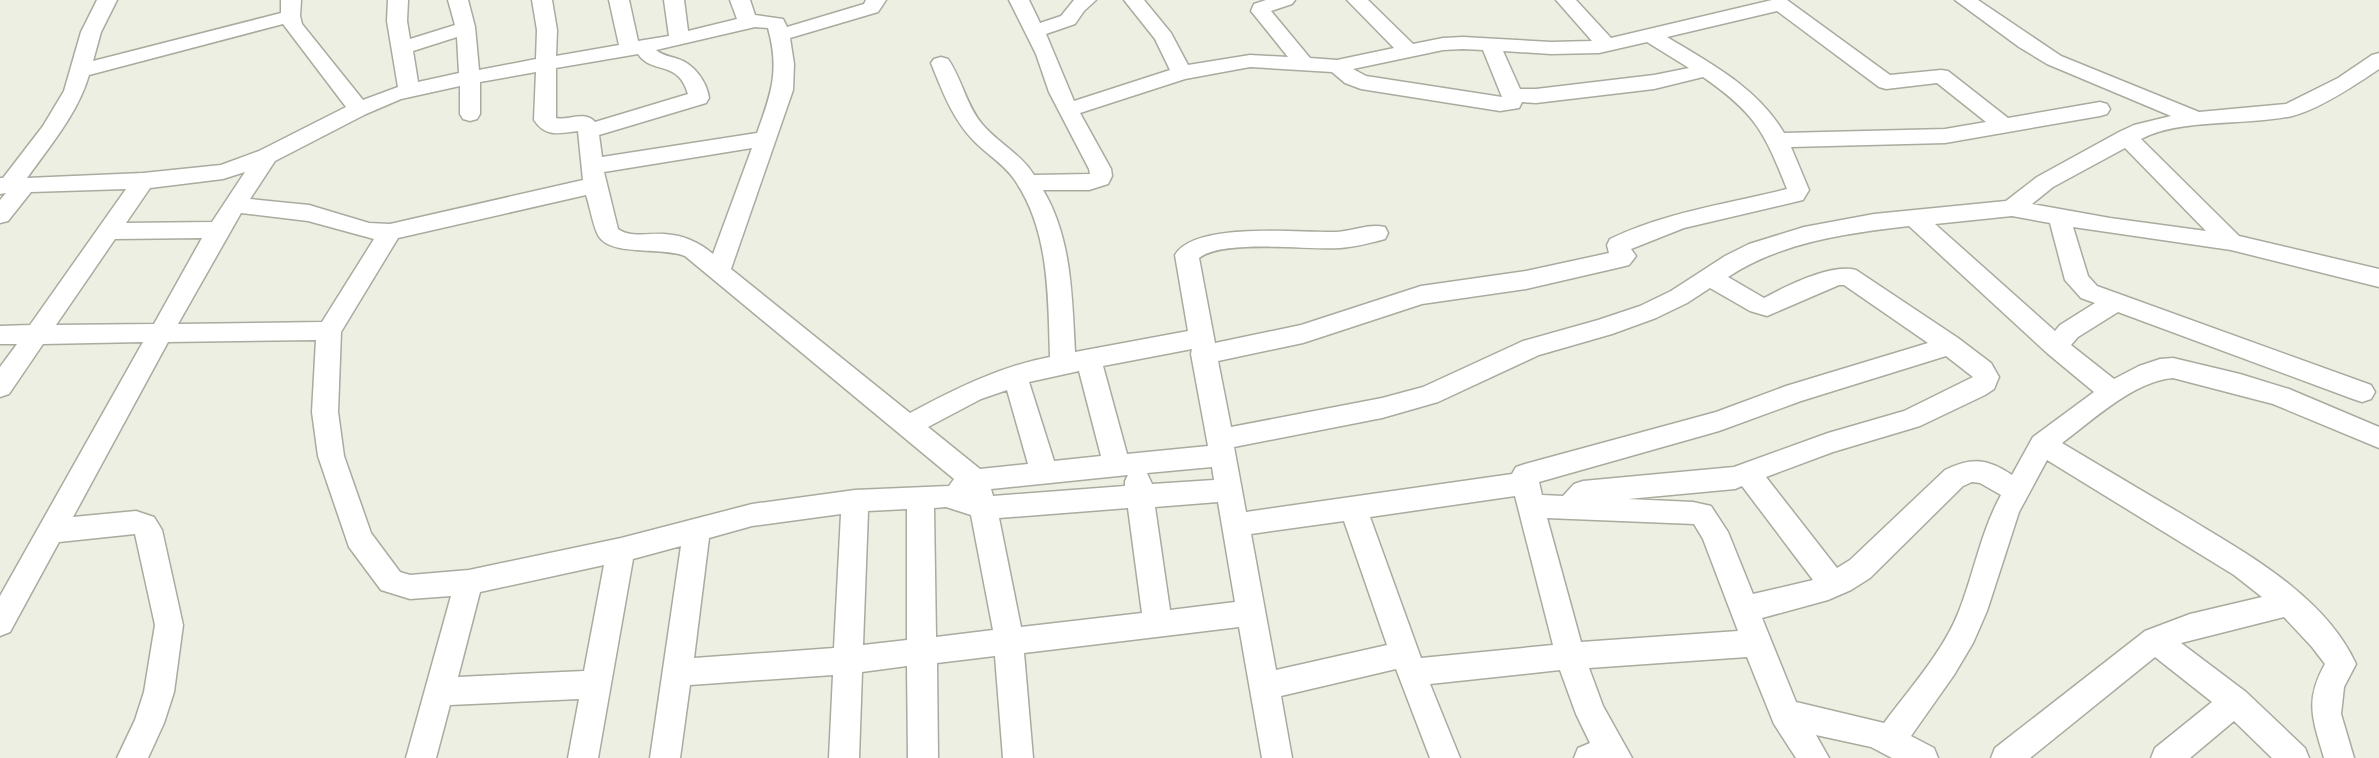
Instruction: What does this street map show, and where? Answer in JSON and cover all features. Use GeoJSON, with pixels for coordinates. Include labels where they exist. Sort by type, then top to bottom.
{"type":"FeatureCollection","features":[{"type":"Feature","properties":{"kind":"street"},"geometry":{"type":"LineString","coordinates":[[0,215],[11,186],[52,130],[74,91],[91,32],[107,0]]}},
{"type":"Feature","properties":{"kind":"street"},"geometry":{"type":"LineString","coordinates":[[398,0],[397,22],[409,90]]}},
{"type":"Feature","properties":{"kind":"street"},"geometry":{"type":"LineString","coordinates":[[542,0],[547,30],[545,120],[552,127],[584,123],[588,131],[594,175],[608,233],[612,238],[681,244],[693,250],[975,480],[983,508],[1009,642],[1018,758]]}},
{"type":"Feature","properties":{"kind":"street"},"geometry":{"type":"LineString","coordinates":[[588,131],[699,98],[699,92],[686,70],[675,63],[652,59],[636,47],[619,0]]}},
{"type":"Feature","properties":{"kind":"street"},"geometry":{"type":"LineString","coordinates":[[674,0],[679,39]]}},
{"type":"Feature","properties":{"kind":"street"},"geometry":{"type":"LineString","coordinates":[[740,0],[748,23]]}},
{"type":"Feature","properties":{"kind":"street"},"geometry":{"type":"LineString","coordinates":[[780,35],[871,8],[876,0]]}},
{"type":"Feature","properties":{"kind":"street"},"geometry":{"type":"LineString","coordinates":[[1019,0],[1046,54],[1059,92],[1101,176],[1100,179],[1089,182],[1028,183]]}},
{"type":"Feature","properties":{"kind":"street"},"geometry":{"type":"LineString","coordinates":[[1034,31],[1068,20],[1077,7],[1086,0]]}},
{"type":"Feature","properties":{"kind":"street"},"geometry":{"type":"LineString","coordinates":[[1134,0],[1164,37],[1182,73]]}},
{"type":"Feature","properties":{"kind":"street"},"geometry":{"type":"LineString","coordinates":[[1285,0],[1265,6],[1261,8],[1261,11],[1305,65]]}},
{"type":"Feature","properties":{"kind":"street"},"geometry":{"type":"LineString","coordinates":[[1357,0],[1408,51]]}},
{"type":"Feature","properties":{"kind":"street"},"geometry":{"type":"LineString","coordinates":[[1566,0],[1606,45]]}},
{"type":"Feature","properties":{"kind":"street"},"geometry":{"type":"LineString","coordinates":[[1965,0],[2026,43],[2069,67],[2197,119]]}},
{"type":"Feature","properties":{"kind":"street"},"geometry":{"type":"LineString","coordinates":[[462,1],[470,78],[470,114]]}},
{"type":"Feature","properties":{"kind":"street"},"geometry":{"type":"LineString","coordinates":[[1068,109],[1182,73],[1250,61],[1337,66],[1443,44],[1490,44],[1551,48],[1606,45],[1780,4],[1886,82],[1941,76],[2006,126]]}},
{"type":"Feature","properties":{"kind":"street"},"geometry":{"type":"LineString","coordinates":[[79,71],[291,8],[293,25],[359,109]]}},
{"type":"Feature","properties":{"kind":"street"},"geometry":{"type":"LineString","coordinates":[[11,186],[143,181],[224,172],[267,156],[359,109],[409,90],[679,39],[748,23],[767,21],[776,24],[780,35],[786,62],[783,90],[719,272]]}},
{"type":"Feature","properties":{"kind":"street"},"geometry":{"type":"LineString","coordinates":[[402,48],[465,28]]}},
{"type":"Feature","properties":{"kind":"street"},"geometry":{"type":"LineString","coordinates":[[908,426],[972,392],[1015,376],[1063,363],[1088,358],[1202,346],[1272,342],[1302,334],[1420,294],[1526,280],[1621,259],[1624,256],[1618,249],[1618,245],[1647,232],[1706,215],[1795,195],[1798,190],[1777,140],[1762,116],[1746,100],[1706,70],[1650,35]]}},
{"type":"Feature","properties":{"kind":"street"},"geometry":{"type":"LineString","coordinates":[[1337,66],[1352,78],[1375,85],[1500,104],[1512,103],[1513,96],[1490,44]]}},
{"type":"Feature","properties":{"kind":"street"},"geometry":{"type":"LineString","coordinates":[[2012,208],[2045,182],[2141,130],[2158,125],[2197,119],[2290,110],[2345,84],[2379,59]]}},
{"type":"Feature","properties":{"kind":"street"},"geometry":{"type":"LineString","coordinates":[[941,63],[971,124],[981,136],[1005,155],[1036,196],[1052,240],[1058,273],[1063,363]]}},
{"type":"Feature","properties":{"kind":"street"},"geometry":{"type":"LineString","coordinates":[[2069,67],[2100,110],[2125,138],[2231,242]]}},
{"type":"Feature","properties":{"kind":"street"},"geometry":{"type":"LineString","coordinates":[[1513,96],[1536,96],[1654,82],[1706,70]]}},
{"type":"Feature","properties":{"kind":"street"},"geometry":{"type":"LineString","coordinates":[[1777,140],[1945,136],[2100,110]]}},
{"type":"Feature","properties":{"kind":"street"},"geometry":{"type":"LineString","coordinates":[[235,205],[309,213],[369,231],[390,232],[594,175],[766,139]]}},
{"type":"Feature","properties":{"kind":"street"},"geometry":{"type":"LineString","coordinates":[[0,623],[218,230],[267,156]]}},
{"type":"Feature","properties":{"kind":"street"},"geometry":{"type":"LineString","coordinates":[[0,386],[34,334],[143,181]]}},
{"type":"Feature","properties":{"kind":"street"},"geometry":{"type":"LineString","coordinates":[[933,497],[975,480],[1126,464],[1221,447],[1429,395],[1532,348],[1603,328],[1648,312],[1678,297],[1757,250],[1804,235],[1874,222],[2012,208],[2110,226],[2231,242],[2379,278]]}},
{"type":"Feature","properties":{"kind":"street"},"geometry":{"type":"LineString","coordinates":[[2059,216],[2077,280],[2089,292],[2362,392]]}},
{"type":"Feature","properties":{"kind":"street"},"geometry":{"type":"LineString","coordinates":[[1914,218],[2056,346],[2112,392]]}},
{"type":"Feature","properties":{"kind":"street"},"geometry":{"type":"LineString","coordinates":[[107,230],[218,230]]}},
{"type":"Feature","properties":{"kind":"street"},"geometry":{"type":"LineString","coordinates":[[390,232],[329,331],[325,412],[330,447],[359,539],[391,581],[410,588],[470,582],[621,550],[752,515],[855,501],[933,497],[983,508],[1228,490]]}},
{"type":"Feature","properties":{"kind":"street"},"geometry":{"type":"LineString","coordinates":[[1277,758],[1187,255],[1195,248],[1246,239],[1341,240],[1377,233]]}},
{"type":"Feature","properties":{"kind":"street"},"geometry":{"type":"LineString","coordinates":[[1577,508],[1576,499],[1583,492],[1709,481],[1748,474],[1828,443],[1911,419],[1985,382],[1988,377],[1982,370],[1949,345],[1848,276],[1837,277],[1787,296],[1767,307],[1758,305],[1709,277]]}},
{"type":"Feature","properties":{"kind":"street"},"geometry":{"type":"LineString","coordinates":[[2056,346],[2069,331],[2116,302]]}},
{"type":"Feature","properties":{"kind":"street"},"geometry":{"type":"LineString","coordinates":[[0,335],[329,331]]}},
{"type":"Feature","properties":{"kind":"street"},"geometry":{"type":"LineString","coordinates":[[1606,756],[1571,656],[1528,494],[1525,475],[1719,421],[1795,393],[1897,363],[1949,345]]}},
{"type":"Feature","properties":{"kind":"street"},"geometry":{"type":"LineString","coordinates":[[1088,358],[1126,464],[1140,496],[1158,624]]}},
{"type":"Feature","properties":{"kind":"street"},"geometry":{"type":"LineString","coordinates":[[1890,740],[1944,666],[1963,634],[1973,611],[2006,511],[2042,444],[2112,392],[2160,368],[2174,368],[2280,396],[2379,438]]}},
{"type":"Feature","properties":{"kind":"street"},"geometry":{"type":"LineString","coordinates":[[1015,376],[1044,473]]}},
{"type":"Feature","properties":{"kind":"street"},"geometry":{"type":"LineString","coordinates":[[2042,444],[2244,566],[2272,586],[2329,648],[2341,664],[2329,685],[2326,714],[2339,758]]}},
{"type":"Feature","properties":{"kind":"street"},"geometry":{"type":"LineString","coordinates":[[1745,609],[1818,591],[1860,569],[1954,478],[1962,473],[1976,470],[1984,472],[2016,491]]}},
{"type":"Feature","properties":{"kind":"street"},"geometry":{"type":"LineString","coordinates":[[1748,474],[1834,584]]}},
{"type":"Feature","properties":{"kind":"street"},"geometry":{"type":"LineString","coordinates":[[1234,525],[1354,508],[1528,494],[1577,508],[1701,514],[1710,524],[1786,714],[1802,744],[1814,758]]}},
{"type":"Feature","properties":{"kind":"street"},"geometry":{"type":"LineString","coordinates":[[923,758],[922,652],[933,497]]}},
{"type":"Feature","properties":{"kind":"street"},"geometry":{"type":"LineString","coordinates":[[844,758],[855,501]]}},
{"type":"Feature","properties":{"kind":"street"},"geometry":{"type":"LineString","coordinates":[[1354,508],[1428,719],[1445,758]]}},
{"type":"Feature","properties":{"kind":"street"},"geometry":{"type":"LineString","coordinates":[[51,531],[136,522],[144,525],[148,530],[169,625],[158,692],[149,723],[132,758]]}},
{"type":"Feature","properties":{"kind":"street"},"geometry":{"type":"LineString","coordinates":[[665,758],[697,529]]}},
{"type":"Feature","properties":{"kind":"street"},"geometry":{"type":"LineString","coordinates":[[583,758],[621,550]]}},
{"type":"Feature","properties":{"kind":"street"},"geometry":{"type":"LineString","coordinates":[[421,758],[470,582]]}},
{"type":"Feature","properties":{"kind":"street"},"geometry":{"type":"LineString","coordinates":[[2006,758],[2155,640],[2190,627],[2288,603]]}},
{"type":"Feature","properties":{"kind":"street"},"geometry":{"type":"LineString","coordinates":[[676,673],[848,660],[1251,613]]}},
{"type":"Feature","properties":{"kind":"street"},"geometry":{"type":"LineString","coordinates":[[2155,640],[2236,702],[2294,758]]}},
{"type":"Feature","properties":{"kind":"street"},"geometry":{"type":"LineString","coordinates":[[1265,686],[1408,663],[1571,656],[1758,643]]}},
{"type":"Feature","properties":{"kind":"street"},"geometry":{"type":"LineString","coordinates":[[439,692],[596,684]]}},
{"type":"Feature","properties":{"kind":"street"},"geometry":{"type":"LineString","coordinates":[[2166,758],[2236,702]]}},
{"type":"Feature","properties":{"kind":"street"},"geometry":{"type":"LineString","coordinates":[[1786,714],[1875,734],[1922,758]]}}]}
